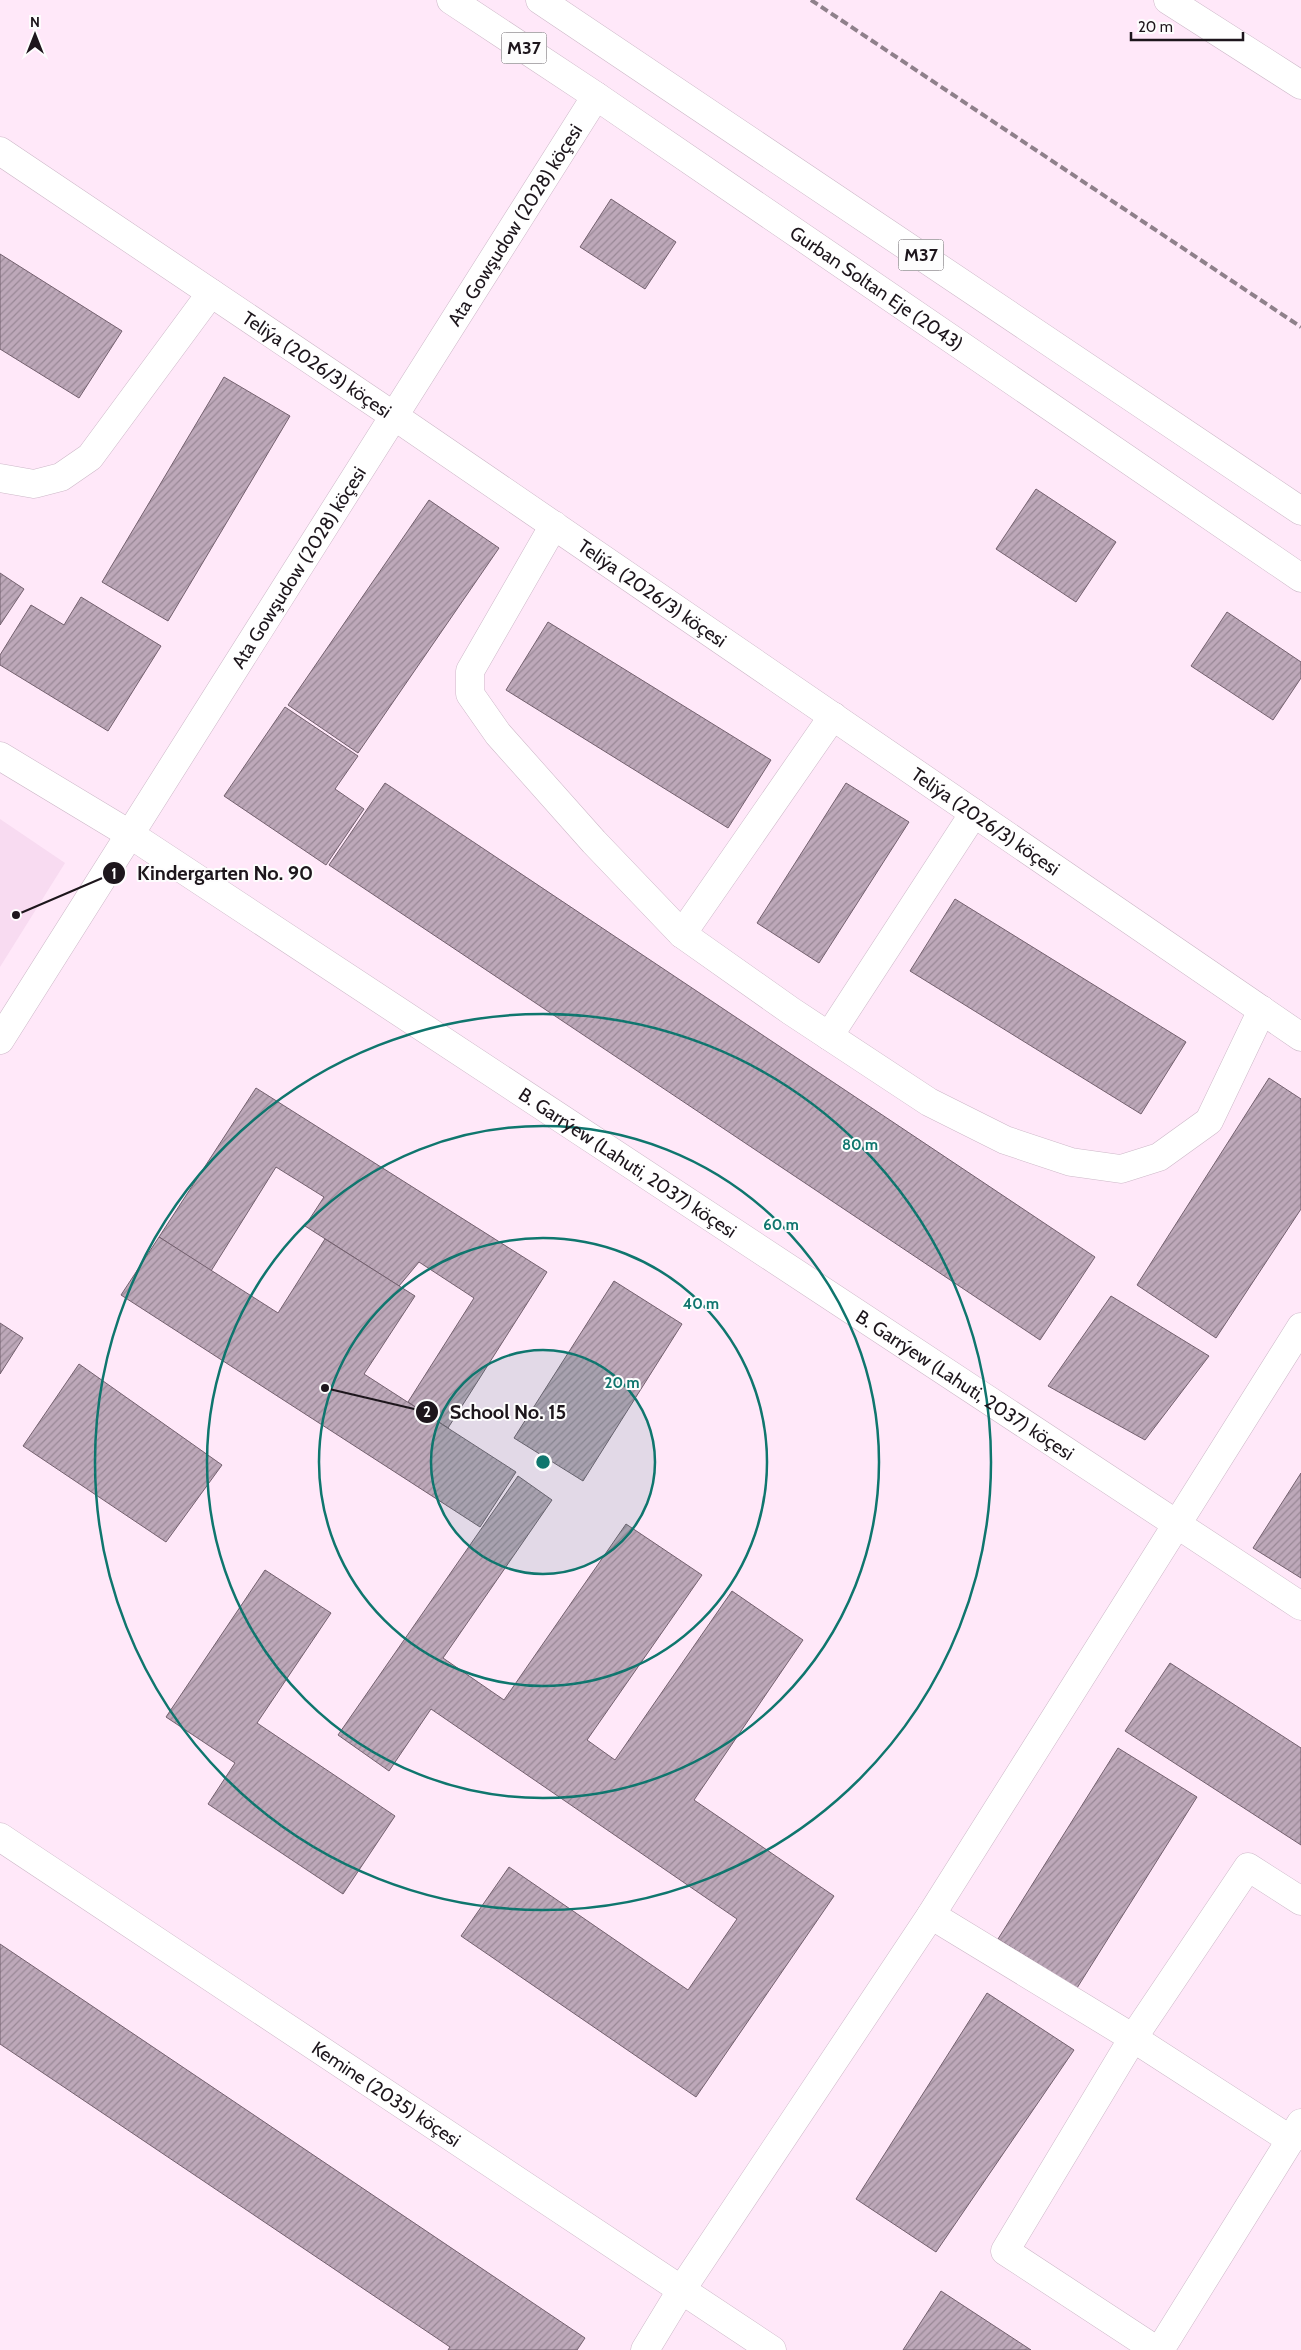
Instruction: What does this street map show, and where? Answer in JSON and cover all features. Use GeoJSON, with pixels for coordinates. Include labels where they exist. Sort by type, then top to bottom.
{"type":"FeatureCollection","features":[{"type":"Feature","properties":{"kind":"main road","name":"Gurban Soltan Eje (2043)"},"geometry":{"type":"LineString","coordinates":[[452,0],[596,96],[1301,578]]}},
{"type":"Feature","properties":{"kind":"main road","name":"M37"},"geometry":{"type":"LineString","coordinates":[[540,0],[1301,511]]}},
{"type":"Feature","properties":{"kind":"main road"},"geometry":{"type":"LineString","coordinates":[[1168,0],[1301,85]]}},
{"type":"Feature","properties":{"kind":"main road","name":"Ata Gowşudow (2028) köçesi"},"geometry":{"type":"LineString","coordinates":[[0,1040],[596,96]]}},
{"type":"Feature","properties":{"kind":"main road","name":"Teliýa (2026/3) köçesi"},"geometry":{"type":"LineString","coordinates":[[0,151],[394,416],[1301,1037]]}},
{"type":"Feature","properties":{"kind":"main road"},"geometry":{"type":"LineString","coordinates":[[0,478],[34,484],[61,477],[90,457],[211,293]]}},
{"type":"Feature","properties":{"kind":"main road"},"geometry":{"type":"LineString","coordinates":[[554,525],[470,671],[470,694],[498,734],[594,842],[682,934],[829,1036],[930,1102],[1005,1140],[1071,1162],[1121,1169],[1159,1157],[1209,1121],[1262,1010]]}},
{"type":"Feature","properties":{"kind":"main road"},"geometry":{"type":"LineString","coordinates":[[682,934],[833,716]]}},
{"type":"Feature","properties":{"kind":"main road","name":"B. Garrýew (Lahuti, 2037) köçesi"},"geometry":{"type":"LineString","coordinates":[[0,756],[131,835],[1301,1606]]}},
{"type":"Feature","properties":{"kind":"main road"},"geometry":{"type":"LineString","coordinates":[[829,1036],[974,813]]}},
{"type":"Feature","properties":{"kind":"main road"},"geometry":{"type":"LineString","coordinates":[[645,2350],[682,2289],[931,1915],[1301,1327]]}},
{"type":"Feature","properties":{"kind":"main road","name":"Kemine (2035) köçesi"},"geometry":{"type":"LineString","coordinates":[[0,1837],[772,2350]]}},
{"type":"Feature","properties":{"kind":"main road"},"geometry":{"type":"LineString","coordinates":[[1156,2350],[1005,2252],[1133,2038],[1248,1867],[1301,1902]]}},
{"type":"Feature","properties":{"kind":"main road"},"geometry":{"type":"LineString","coordinates":[[931,1915],[1133,2038],[1296,2131],[1160,2350]]}},
{"type":"Feature","properties":{"kind":"shaded area"},"geometry":{"type":"Polygon","coordinates":[[[0,819],[65,863],[0,967],[0,819]]]}},
{"type":"Feature","properties":{"kind":"building"},"geometry":{"type":"Polygon","coordinates":[[[611,199],[676,242],[645,289],[580,247],[611,199]]]}},
{"type":"Feature","properties":{"kind":"building"},"geometry":{"type":"Polygon","coordinates":[[[0,254],[122,331],[79,398],[0,349],[0,254]]]}},
{"type":"Feature","properties":{"kind":"building"},"geometry":{"type":"Polygon","coordinates":[[[224,377],[290,416],[168,621],[102,582],[224,377]]]}},
{"type":"Feature","properties":{"kind":"building"},"geometry":{"type":"Polygon","coordinates":[[[1036,489],[1116,542],[1076,602],[996,549],[1036,489]]]}},
{"type":"Feature","properties":{"kind":"building"},"geometry":{"type":"Polygon","coordinates":[[[429,500],[499,548],[358,753],[288,705],[429,500]]]}},
{"type":"Feature","properties":{"kind":"building"},"geometry":{"type":"Polygon","coordinates":[[[0,573],[24,589],[0,625],[0,573]]]}},
{"type":"Feature","properties":{"kind":"building"},"geometry":{"type":"Polygon","coordinates":[[[81,597],[161,646],[108,731],[0,665],[0,655],[31,605],[64,625],[81,597]]]}},
{"type":"Feature","properties":{"kind":"building"},"geometry":{"type":"Polygon","coordinates":[[[1227,612],[1301,662],[1301,678],[1273,720],[1191,666],[1227,612]]]}},
{"type":"Feature","properties":{"kind":"building"},"geometry":{"type":"Polygon","coordinates":[[[548,622],[771,760],[728,828],[506,690],[548,622]]]}},
{"type":"Feature","properties":{"kind":"building"},"geometry":{"type":"Polygon","coordinates":[[[285,707],[358,756],[335,789],[364,809],[326,865],[224,796],[285,707]]]}},
{"type":"Feature","properties":{"kind":"building"},"geometry":{"type":"Polygon","coordinates":[[[385,783],[1095,1257],[1040,1340],[329,865],[385,783]]]}},
{"type":"Feature","properties":{"kind":"building"},"geometry":{"type":"Polygon","coordinates":[[[846,783],[909,822],[819,963],[757,923],[846,783]]]}},
{"type":"Feature","properties":{"kind":"building"},"geometry":{"type":"Polygon","coordinates":[[[955,899],[1186,1042],[1141,1114],[910,971],[955,899]]]}},
{"type":"Feature","properties":{"kind":"building"},"geometry":{"type":"Polygon","coordinates":[[[1269,1078],[1301,1099],[1301,1209],[1216,1338],[1137,1285],[1269,1078]]]}},
{"type":"Feature","properties":{"kind":"building"},"geometry":{"type":"Polygon","coordinates":[[[256,1088],[547,1272],[448,1428],[408,1402],[474,1298],[419,1262],[399,1286],[305,1226],[324,1197],[276,1167],[211,1271],[159,1237],[256,1088]]]}},
{"type":"Feature","properties":{"kind":"building"},"geometry":{"type":"Polygon","coordinates":[[[159,1237],[278,1313],[325,1239],[415,1296],[364,1374],[516,1472],[480,1527],[121,1295],[159,1237]]]}},
{"type":"Feature","properties":{"kind":"building"},"geometry":{"type":"Polygon","coordinates":[[[614,1281],[682,1324],[583,1481],[514,1438],[614,1281]]]}},
{"type":"Feature","properties":{"kind":"building"},"geometry":{"type":"Polygon","coordinates":[[[1111,1296],[1209,1356],[1145,1440],[1048,1386],[1111,1296]]]}},
{"type":"Feature","properties":{"kind":"building"},"geometry":{"type":"Polygon","coordinates":[[[0,1323],[23,1338],[0,1374],[0,1323]]]}},
{"type":"Feature","properties":{"kind":"building"},"geometry":{"type":"Polygon","coordinates":[[[79,1364],[222,1465],[166,1542],[23,1446],[79,1364]]]}},
{"type":"Feature","properties":{"kind":"building"},"geometry":{"type":"Polygon","coordinates":[[[1301,1473],[1301,1578],[1253,1548],[1301,1473]]]}},
{"type":"Feature","properties":{"kind":"building"},"geometry":{"type":"Polygon","coordinates":[[[518,1476],[552,1500],[443,1658],[504,1700],[626,1524],[702,1575],[587,1740],[615,1760],[732,1591],[803,1640],[694,1800],[834,1896],[696,2097],[461,1936],[509,1867],[688,1990],[737,1919],[431,1709],[389,1771],[338,1735],[518,1476]]]}},
{"type":"Feature","properties":{"kind":"building"},"geometry":{"type":"Polygon","coordinates":[[[265,1570],[331,1613],[257,1723],[395,1816],[343,1894],[208,1804],[235,1763],[166,1717],[265,1570]]]}},
{"type":"Feature","properties":{"kind":"building"},"geometry":{"type":"Polygon","coordinates":[[[1170,1663],[1301,1748],[1301,1845],[1125,1731],[1170,1663]]]}},
{"type":"Feature","properties":{"kind":"building"},"geometry":{"type":"Polygon","coordinates":[[[1118,1748],[1197,1797],[1077,1988],[998,1939],[1118,1748]]]}},
{"type":"Feature","properties":{"kind":"building"},"geometry":{"type":"Polygon","coordinates":[[[0,1944],[585,2338],[577,2350],[448,2350],[450,2347],[0,2044],[0,1944]]]}},
{"type":"Feature","properties":{"kind":"building"},"geometry":{"type":"Polygon","coordinates":[[[987,1993],[1074,2050],[936,2252],[856,2199],[987,1993]]]}},
{"type":"Feature","properties":{"kind":"building"},"geometry":{"type":"Polygon","coordinates":[[[941,2291],[1031,2350],[903,2350],[941,2291]]]}},
{"type":"Feature","properties":{"kind":"railway"},"geometry":{"type":"LineString","coordinates":[[811,0],[1301,327]]}},
{"type":"Feature","properties":{"kind":"place","name":"Kindergarten No. 90"},"geometry":{"type":"Point","coordinates":[16,915]}},
{"type":"Feature","properties":{"kind":"place","name":"School No. 15"},"geometry":{"type":"Point","coordinates":[325,1388]}}]}
